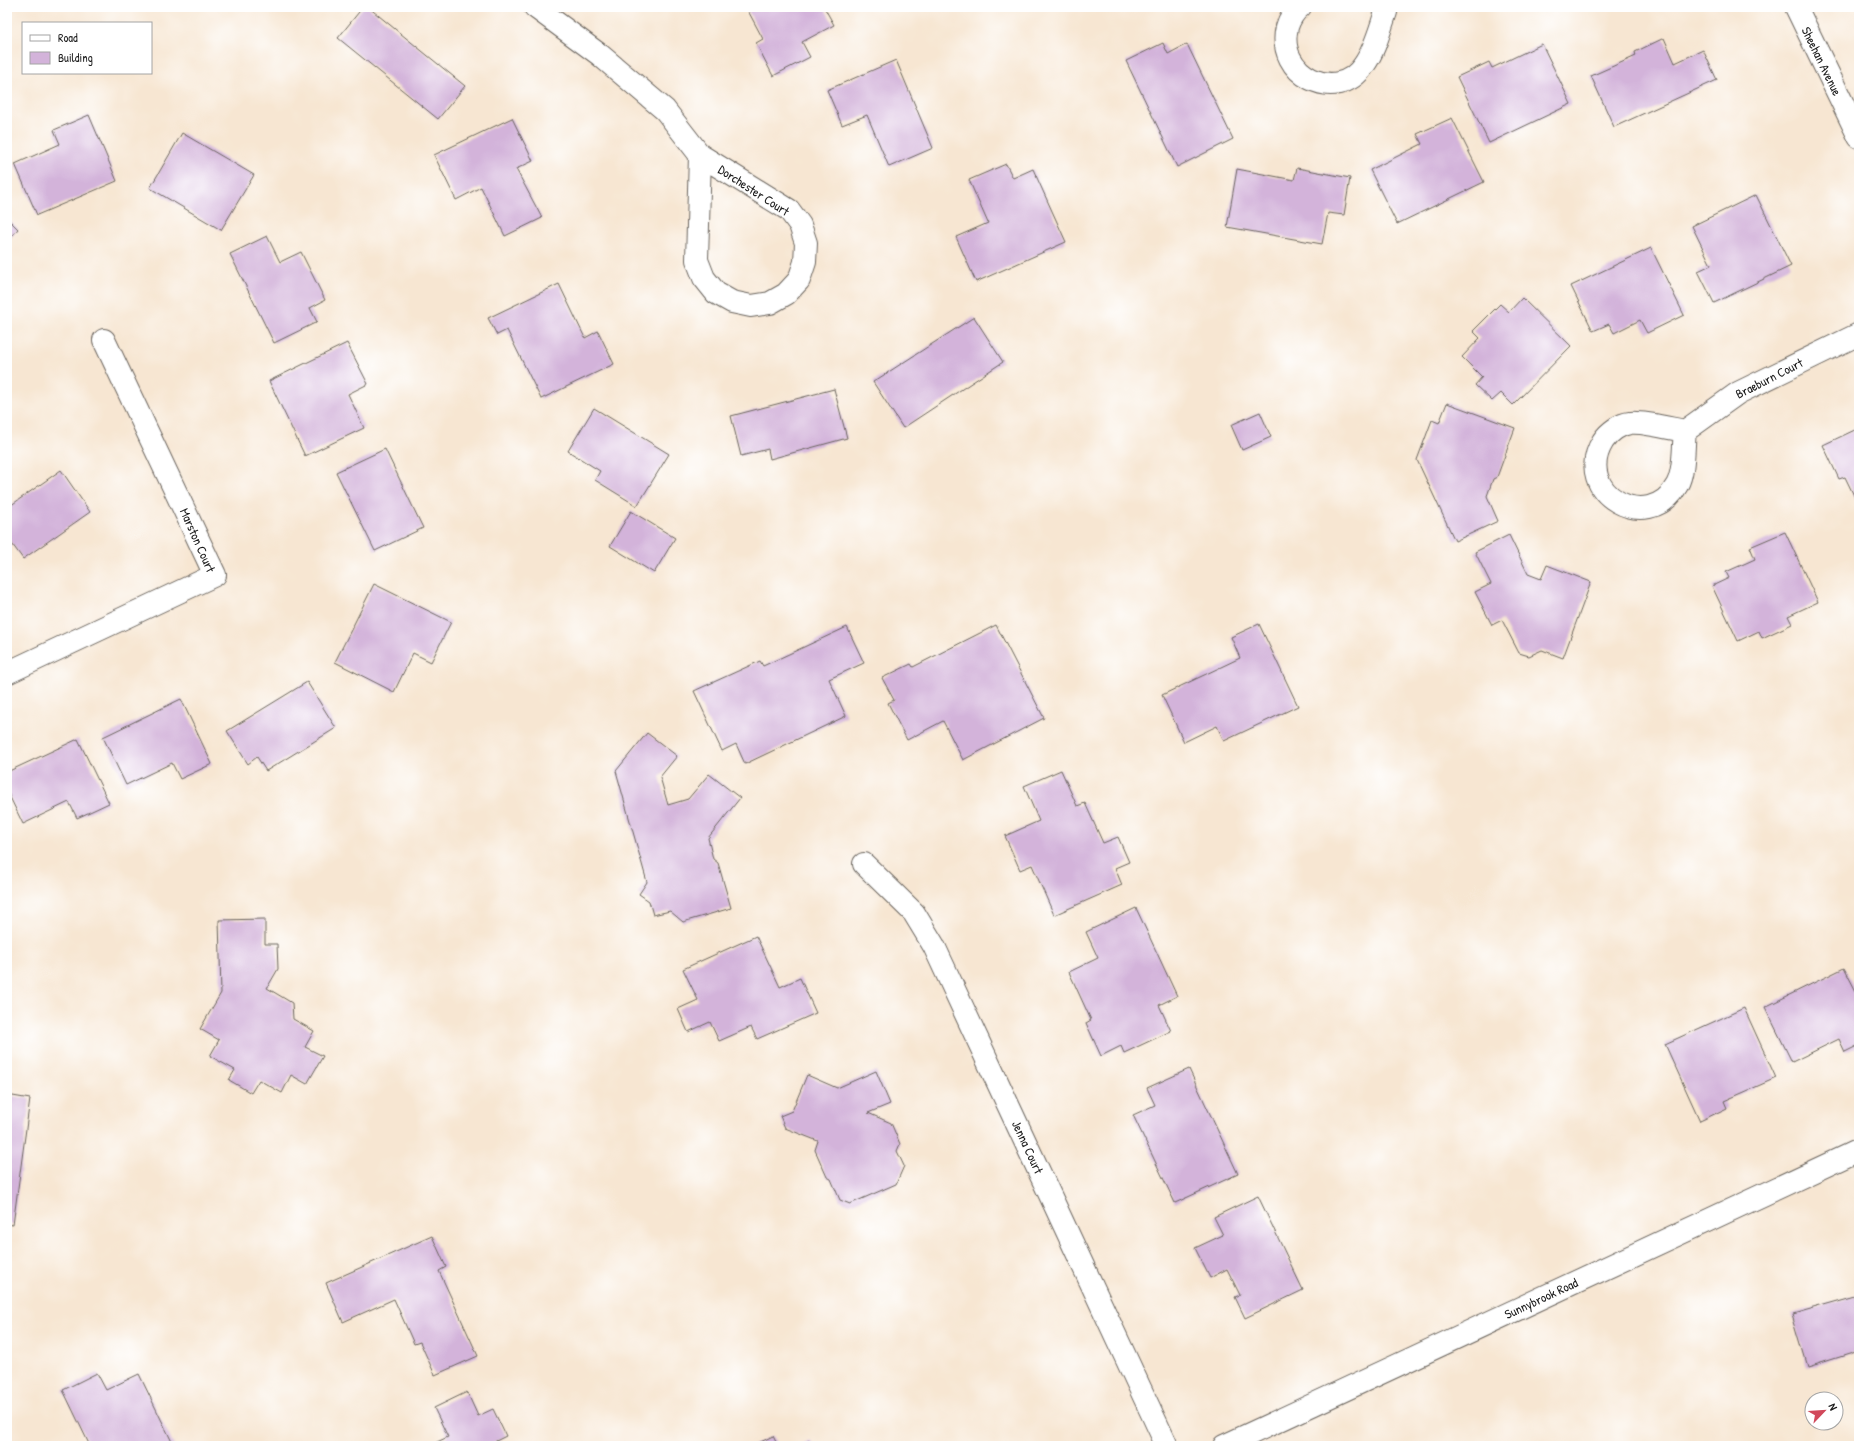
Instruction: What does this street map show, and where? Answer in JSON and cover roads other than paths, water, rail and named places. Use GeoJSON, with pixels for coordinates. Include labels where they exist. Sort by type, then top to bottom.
{"type":"FeatureCollection","features":[{"type":"Feature","properties":{"kind":"street","name":"Dorchester Court"},"geometry":{"type":"LineString","coordinates":[[534,7],[600,55],[665,110],[700,155],[789,210],[800,225],[806,243],[805,262],[799,280],[786,294],[770,303],[751,306],[732,302],[716,293],[704,278],[697,260],[700,155]]}},
{"type":"Feature","properties":{"kind":"street"},"geometry":{"type":"LineString","coordinates":[[1300,7],[1289,21],[1285,34],[1286,49],[1291,62],[1300,73],[1313,80],[1327,84],[1341,82],[1354,76],[1364,66],[1385,9]]}},
{"type":"Feature","properties":{"kind":"street","name":"Sheehan Avenue"},"geometry":{"type":"LineString","coordinates":[[1796,7],[1859,138]]}},
{"type":"Feature","properties":{"kind":"street","name":"Braeburn Court"},"geometry":{"type":"LineString","coordinates":[[1685,431],[1738,393],[1859,334]]}},
{"type":"Feature","properties":{"kind":"street","name":"Marston Court"},"geometry":{"type":"LineString","coordinates":[[7,674],[216,575],[104,340]]}},
{"type":"Feature","properties":{"kind":"street"},"geometry":{"type":"LineString","coordinates":[[1631,423],[1685,431],[1681,470],[1677,484],[1668,496],[1656,504],[1643,508],[1628,507],[1615,501],[1604,491],[1597,478],[1595,463],[1598,449],[1606,437],[1617,428],[1631,423]]}},
{"type":"Feature","properties":{"kind":"street","name":"Jenna Court"},"geometry":{"type":"LineString","coordinates":[[864,864],[914,913],[934,946],[1167,1446]]}},
{"type":"Feature","properties":{"kind":"street","name":"Sunnybrook Road"},"geometry":{"type":"LineString","coordinates":[[1224,1446],[1859,1150]]}}]}
